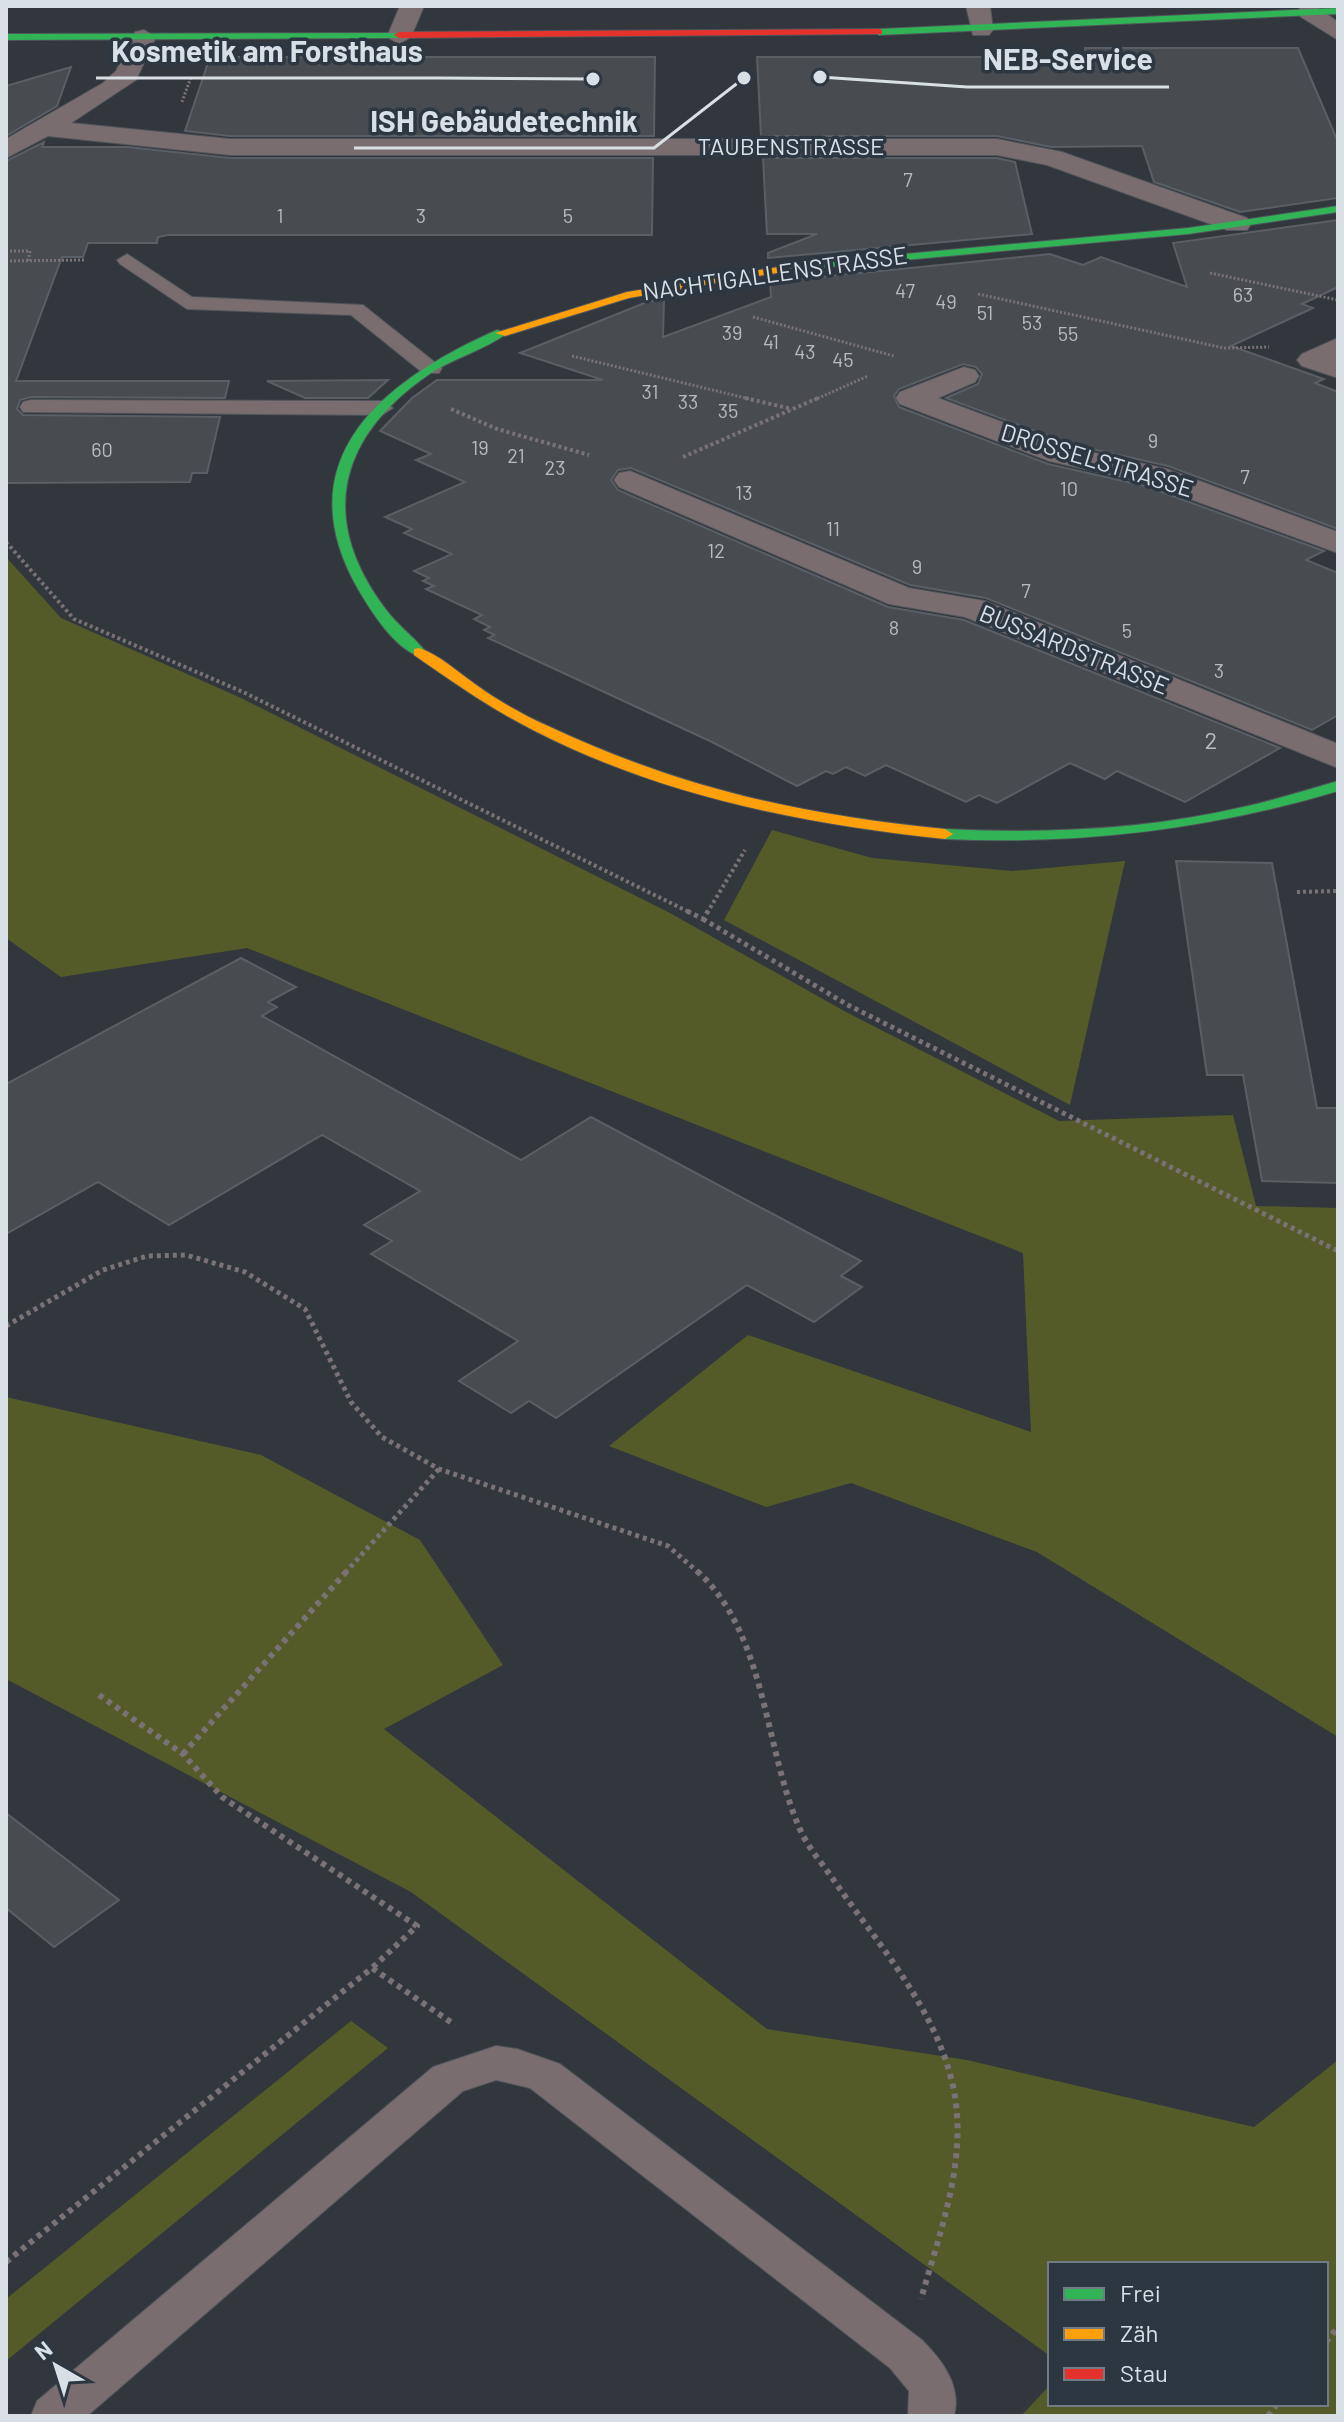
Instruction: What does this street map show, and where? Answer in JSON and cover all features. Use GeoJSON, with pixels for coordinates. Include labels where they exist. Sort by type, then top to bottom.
{"type":"FeatureCollection","features":[{"type":"Feature","properties":{"kind":"street"},"geometry":{"type":"LineString","coordinates":[[399,37],[412,6]]}},
{"type":"Feature","properties":{"kind":"street"},"geometry":{"type":"LineString","coordinates":[[6,37],[688,37],[980,18],[1338,11]]}},
{"type":"Feature","properties":{"kind":"street"},"geometry":{"type":"LineString","coordinates":[[1309,12],[1338,33]]}},
{"type":"Feature","properties":{"kind":"street"},"geometry":{"type":"LineString","coordinates":[[6,150],[112,88],[127,75],[144,37]]}},
{"type":"Feature","properties":{"kind":"street","name":"TAUBENSTRASSE"},"geometry":{"type":"LineString","coordinates":[[45,128],[230,147],[997,147],[1053,158],[1237,224]]}},
{"type":"Feature","properties":{"kind":"street","name":"NACHTIGALLENSTRASSE"},"geometry":{"type":"LineString","coordinates":[[1338,209],[1237,224],[758,271],[616,298],[494,337],[431,368],[402,388],[353,440],[339,471],[338,531],[367,597],[412,646],[483,696],[558,738],[659,778],[771,809],[912,831],[1001,836],[1080,835],[1212,821],[1338,786]]}},
{"type":"Feature","properties":{"kind":"street","name":"DROSSELSTRASSE"},"geometry":{"type":"LineString","coordinates":[[964,376],[911,398],[1060,454],[1156,476],[1338,543]]}},
{"type":"Feature","properties":{"kind":"street","name":"BUSSARDSTRASSE"},"geometry":{"type":"LineString","coordinates":[[630,480],[901,597],[917,603],[973,608],[1338,757]]}},
{"type":"Feature","properties":{"kind":"lane"},"geometry":{"type":"LineString","coordinates":[[127,260],[187,303],[356,309],[431,368]]}},
{"type":"Feature","properties":{"kind":"lane"},"geometry":{"type":"LineString","coordinates":[[31,407],[382,408]]}},
{"type":"Feature","properties":{"kind":"lane"},"geometry":{"type":"LineString","coordinates":[[54,2416],[448,2079],[477,2065],[508,2061],[545,2076],[906,2354],[929,2377],[935,2405],[931,2416]]}},
{"type":"Feature","properties":{"kind":"path"},"geometry":{"type":"LineString","coordinates":[[179,112],[192,73]]}},
{"type":"Feature","properties":{"kind":"path"},"geometry":{"type":"LineString","coordinates":[[6,251],[30,251],[28,261]]}},
{"type":"Feature","properties":{"kind":"path"},"geometry":{"type":"LineString","coordinates":[[6,261],[127,260]]}},
{"type":"Feature","properties":{"kind":"path"},"geometry":{"type":"LineString","coordinates":[[968,292],[1224,348],[1262,345],[1329,359]]}},
{"type":"Feature","properties":{"kind":"path"},"geometry":{"type":"LineString","coordinates":[[742,314],[964,376]]}},
{"type":"Feature","properties":{"kind":"path"},"geometry":{"type":"LineString","coordinates":[[494,337],[793,409]]}},
{"type":"Feature","properties":{"kind":"path"},"geometry":{"type":"LineString","coordinates":[[402,388],[497,429],[589,455],[630,480],[872,374]]}},
{"type":"Feature","properties":{"kind":"path"},"geometry":{"type":"LineString","coordinates":[[6,542],[74,619],[243,692],[703,919],[848,1005],[1338,1251]]}},
{"type":"Feature","properties":{"kind":"path"},"geometry":{"type":"LineString","coordinates":[[703,919],[771,809]]}},
{"type":"Feature","properties":{"kind":"path"},"geometry":{"type":"LineString","coordinates":[[1297,892],[1338,891]]}},
{"type":"Feature","properties":{"kind":"path"},"geometry":{"type":"LineString","coordinates":[[6,1326],[103,1270],[147,1256],[186,1255],[245,1272],[305,1309],[351,1402],[382,1437],[439,1469],[668,1546],[700,1569],[730,1608],[753,1664],[782,1790],[802,1834],[930,2021],[955,2096],[954,2177],[906,2354]]}},
{"type":"Feature","properties":{"kind":"path"},"geometry":{"type":"LineString","coordinates":[[183,1754],[439,1469]]}},
{"type":"Feature","properties":{"kind":"path"},"geometry":{"type":"LineString","coordinates":[[6,2262],[372,1968],[417,1926],[222,1797],[183,1754],[99,1695]]}},
{"type":"Feature","properties":{"kind":"path"},"geometry":{"type":"LineString","coordinates":[[372,1968],[508,2061]]}},
{"type":"Feature","properties":{"kind":"green space"},"geometry":{"type":"Polygon","coordinates":[[[6,557],[61,618],[241,698],[670,913],[846,1012],[1059,1121],[1233,1115],[1256,1206],[1338,1208],[1338,1737],[1037,1552],[851,1483],[766,1507],[609,1446],[748,1335],[1031,1432],[1023,1253],[247,948],[61,977],[6,938],[6,557]]]}},
{"type":"Feature","properties":{"kind":"green space"},"geometry":{"type":"Polygon","coordinates":[[[772,830],[872,858],[1012,871],[1125,861],[1070,1105],[724,920],[772,830]]]}},
{"type":"Feature","properties":{"kind":"green space"},"geometry":{"type":"Polygon","coordinates":[[[6,1397],[261,1455],[420,1540],[503,1665],[384,1729],[767,2029],[967,2060],[1254,2127],[1338,2060],[1338,2416],[1021,2416],[1048,2387],[1048,2406],[1328,2406],[1328,2262],[1048,2262],[1048,2355],[411,1892],[6,1679],[6,1397]]]}},
{"type":"Feature","properties":{"kind":"green space"},"geometry":{"type":"Polygon","coordinates":[[[351,2021],[388,2048],[6,2361],[6,2299],[351,2021]]]}},
{"type":"Feature","properties":{"kind":"building"},"geometry":{"type":"Polygon","coordinates":[[[1085,48],[1298,48],[1338,142],[1338,198],[1240,212],[1154,182],[1142,146],[1051,147],[997,136],[761,136],[757,57],[1087,57],[1085,48]]]}},
{"type":"Feature","properties":{"kind":"building"},"geometry":{"type":"Polygon","coordinates":[[[210,57],[655,57],[654,136],[230,136],[185,131],[210,57]]]}},
{"type":"Feature","properties":{"kind":"building"},"geometry":{"type":"Polygon","coordinates":[[[71,67],[57,106],[6,136],[6,86],[71,67]]]}},
{"type":"Feature","properties":{"kind":"building"},"geometry":{"type":"Polygon","coordinates":[[[44,142],[42,147],[127,147],[230,158],[653,158],[652,235],[168,235],[158,237],[157,243],[88,243],[83,257],[62,257],[16,381],[229,381],[225,398],[31,397],[20,400],[17,409],[23,415],[220,417],[207,473],[192,473],[190,482],[6,483],[6,161],[44,142]]]}},
{"type":"Feature","properties":{"kind":"building"},"geometry":{"type":"Polygon","coordinates":[[[763,158],[997,158],[1015,162],[1032,234],[768,258],[768,253],[817,234],[767,234],[763,158]]]}},
{"type":"Feature","properties":{"kind":"building"},"geometry":{"type":"Polygon","coordinates":[[[1338,220],[1338,287],[1302,304],[1313,308],[1231,346],[1324,379],[1315,383],[1338,392],[1338,529],[1168,466],[1070,444],[946,398],[978,384],[982,374],[976,367],[963,364],[899,389],[894,396],[899,407],[1048,464],[1145,486],[1324,551],[1306,560],[1338,573],[1338,715],[1312,730],[986,598],[910,585],[631,468],[618,470],[611,480],[618,490],[888,607],[964,620],[1280,748],[1185,802],[1117,771],[1105,779],[1070,763],[997,803],[979,795],[966,802],[886,765],[865,776],[846,767],[833,774],[826,771],[797,786],[712,742],[488,638],[495,635],[484,630],[490,627],[474,619],[482,615],[426,589],[434,586],[423,581],[429,578],[414,571],[452,554],[404,533],[412,529],[385,517],[465,482],[416,460],[431,454],[380,431],[412,398],[437,380],[603,380],[520,353],[647,302],[664,299],[663,337],[771,297],[770,282],[1050,254],[1083,265],[1101,257],[1187,287],[1173,243],[1338,220]]]}},
{"type":"Feature","properties":{"kind":"building"},"geometry":{"type":"Polygon","coordinates":[[[388,380],[368,398],[305,398],[267,381],[388,380]]]}},
{"type":"Feature","properties":{"kind":"building"},"geometry":{"type":"Polygon","coordinates":[[[1176,861],[1272,863],[1317,1108],[1338,1108],[1338,1183],[1262,1181],[1243,1075],[1207,1075],[1176,861]]]}},
{"type":"Feature","properties":{"kind":"building"},"geometry":{"type":"Polygon","coordinates":[[[241,958],[296,987],[268,1002],[277,1007],[262,1016],[521,1160],[591,1117],[861,1261],[841,1276],[862,1287],[814,1322],[747,1285],[556,1418],[529,1401],[511,1413],[459,1381],[518,1341],[371,1254],[392,1241],[364,1225],[420,1191],[322,1135],[169,1225],[98,1182],[6,1234],[6,1084],[241,958]]]}},
{"type":"Feature","properties":{"kind":"building"},"geometry":{"type":"Polygon","coordinates":[[[6,1813],[119,1900],[54,1947],[6,1908],[6,1813]]]}},
{"type":"Feature","properties":{"kind":"traffic: fast"},"geometry":{"type":"LineString","coordinates":[[879,32],[1338,11]]}},
{"type":"Feature","properties":{"kind":"traffic: fast"},"geometry":{"type":"LineString","coordinates":[[6,37],[399,35]]}},
{"type":"Feature","properties":{"kind":"traffic: fast"},"geometry":{"type":"LineString","coordinates":[[796,267],[1188,231],[1338,209]]}},
{"type":"Feature","properties":{"kind":"traffic: fast"},"geometry":{"type":"LineString","coordinates":[[419,652],[388,621],[357,573],[339,518],[340,481],[351,447],[371,417],[398,391],[430,368],[501,333]]}},
{"type":"Feature","properties":{"kind":"traffic: fast"},"geometry":{"type":"LineString","coordinates":[[945,834],[1045,836],[1144,829],[1242,812],[1338,786]]}},
{"type":"Feature","properties":{"kind":"traffic: slow"},"geometry":{"type":"LineString","coordinates":[[501,333],[627,295],[796,267]]}},
{"type":"Feature","properties":{"kind":"traffic: slow"},"geometry":{"type":"LineString","coordinates":[[419,652],[477,692],[538,727],[668,781],[736,801],[805,816],[945,834]]}},
{"type":"Feature","properties":{"kind":"traffic: jam"},"geometry":{"type":"LineString","coordinates":[[399,35],[879,32]]}},
{"type":"Feature","properties":{"kind":"place","name":"NEB-Service"},"geometry":{"type":"Point","coordinates":[820,77]}},
{"type":"Feature","properties":{"kind":"place","name":"ISH Gebäudetechnik"},"geometry":{"type":"Point","coordinates":[744,78]}},
{"type":"Feature","properties":{"kind":"place","name":"Kosmetik am Forsthaus"},"geometry":{"type":"Point","coordinates":[593,79]}}]}
